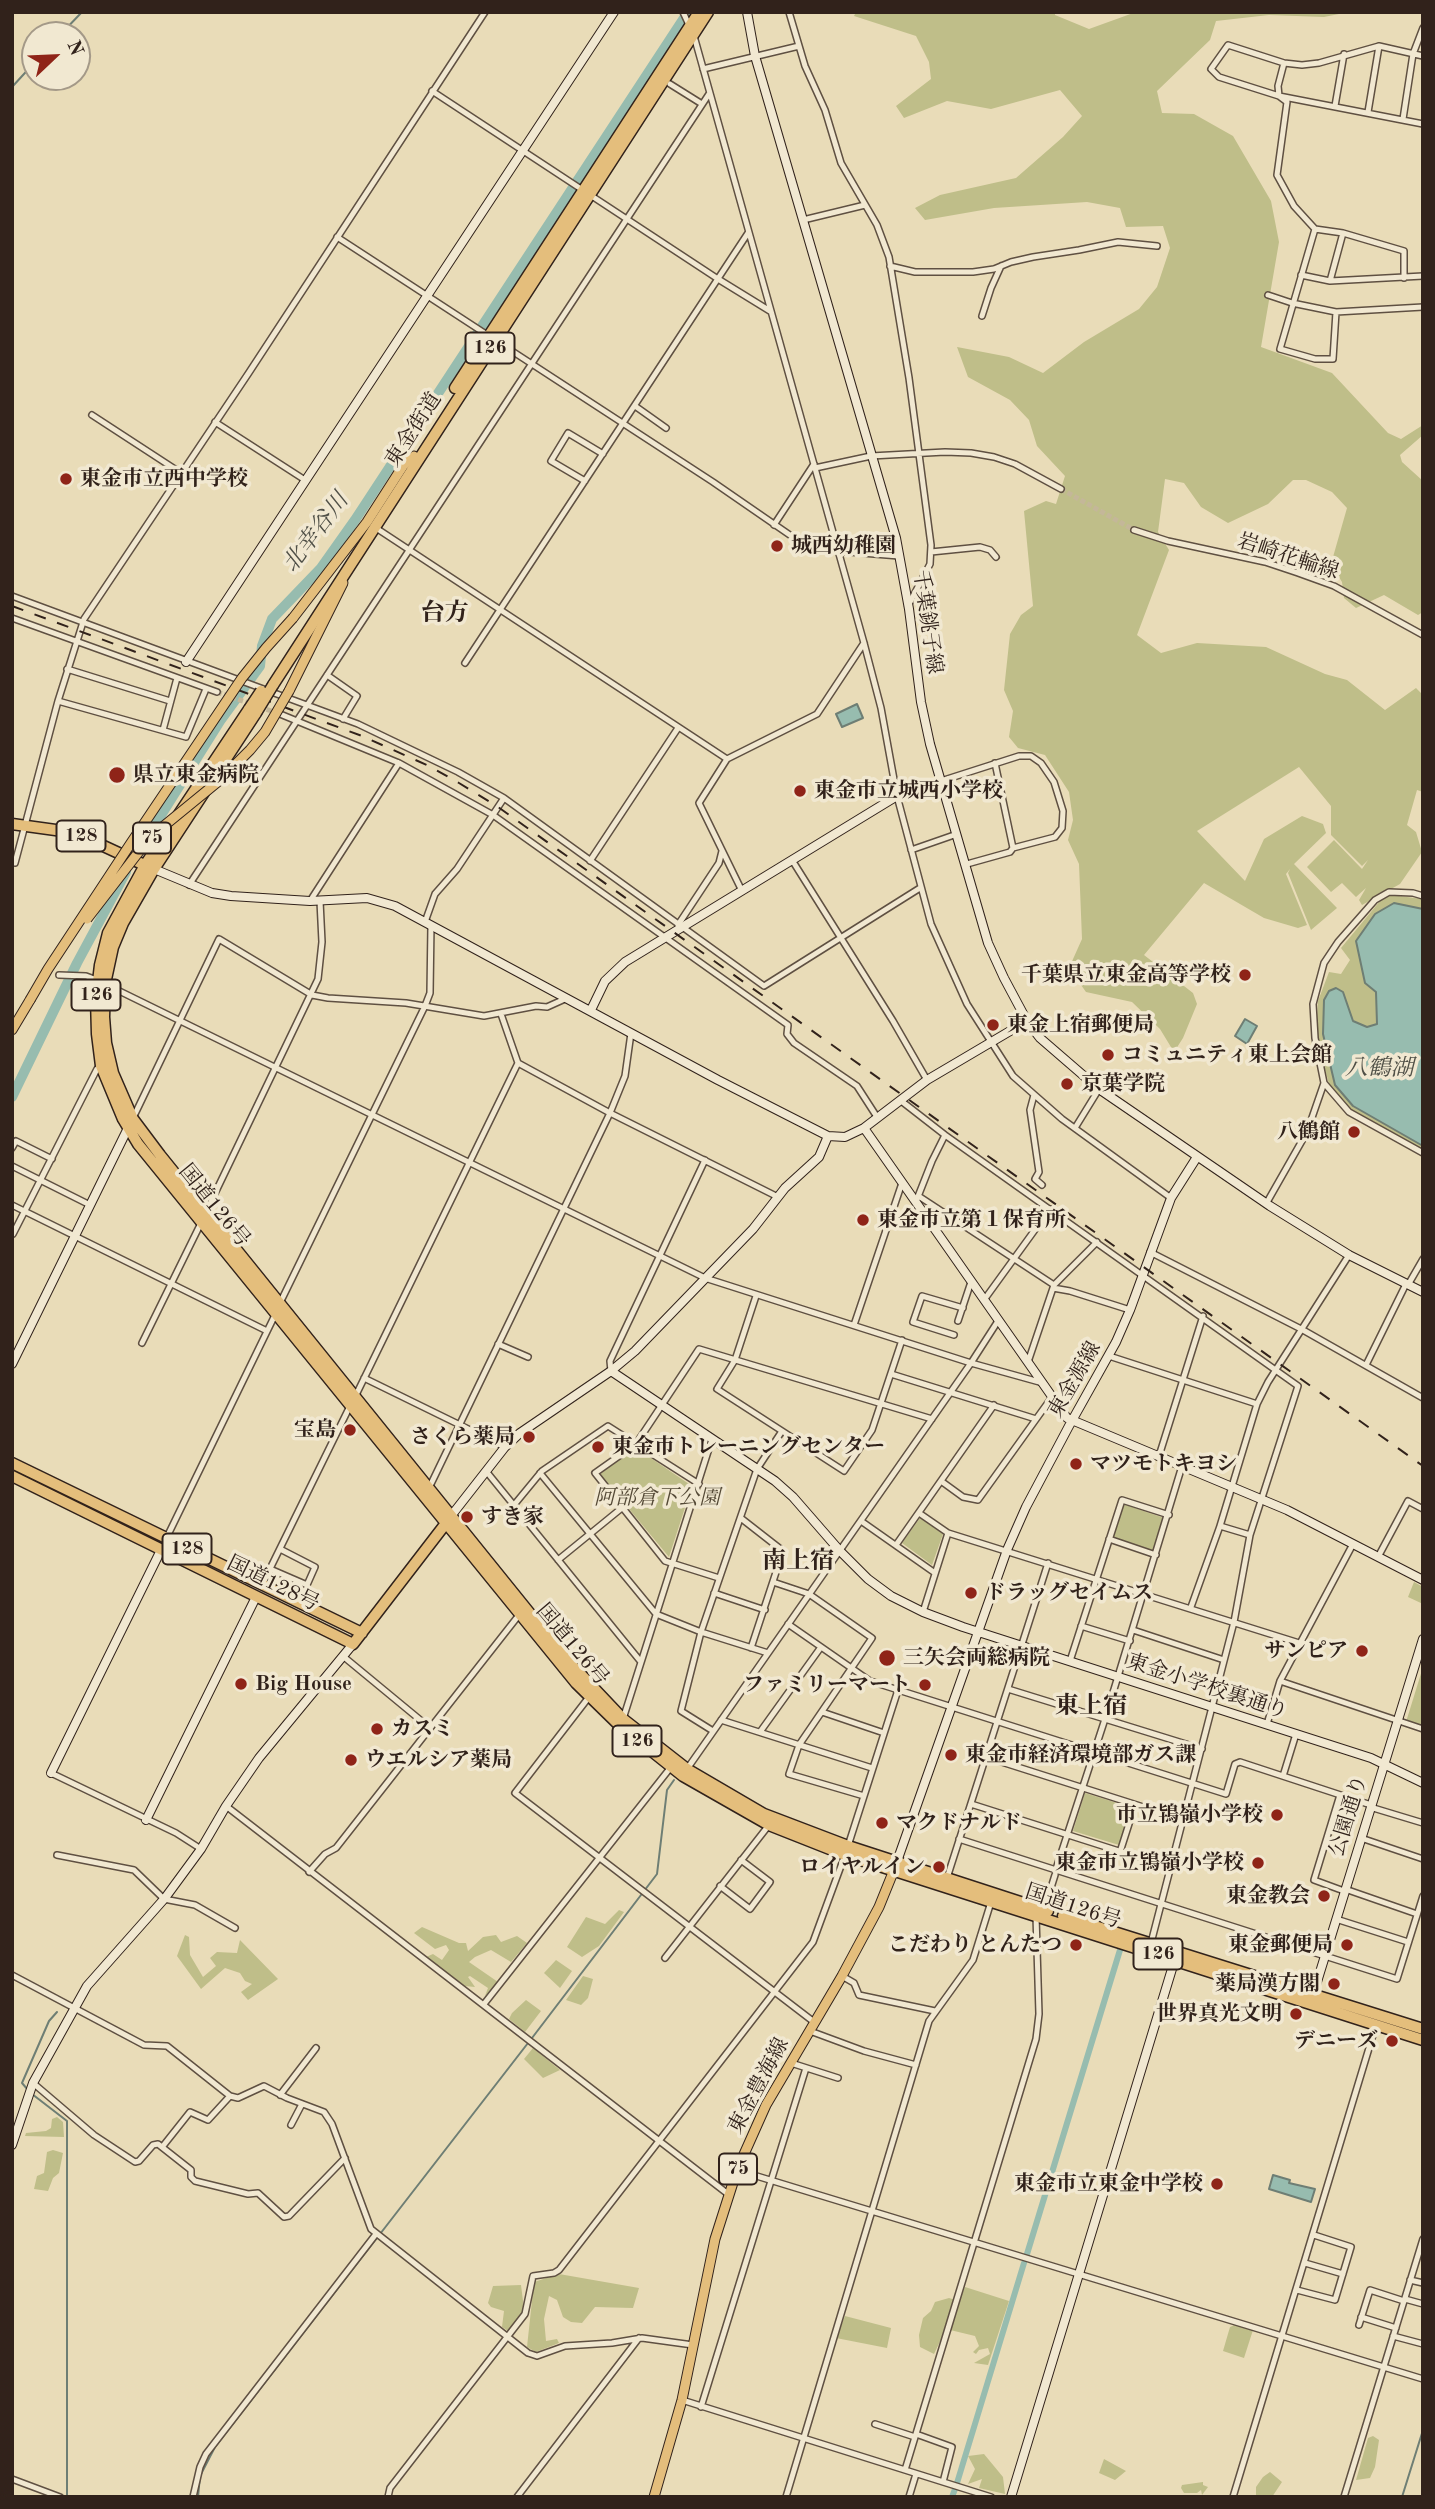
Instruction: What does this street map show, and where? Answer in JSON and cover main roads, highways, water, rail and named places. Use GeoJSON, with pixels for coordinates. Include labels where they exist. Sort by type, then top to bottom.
{"type":"FeatureCollection","features":[{"type":"Feature","properties":{"kind":"highway","name":"東金街道"},"geometry":{"type":"LineString","coordinates":[[692,32],[699,12]]}},
{"type":"Feature","properties":{"kind":"highway","name":"東金街道"},"geometry":{"type":"LineString","coordinates":[[270,684],[414,456],[692,32],[708,12]]}},
{"type":"Feature","properties":{"kind":"highway","name":"東金街道"},"geometry":{"type":"LineString","coordinates":[[149,867],[347,571],[492,337]]}},
{"type":"Feature","properties":{"kind":"highway","name":"128"},"geometry":{"type":"LineString","coordinates":[[12,824],[84,836],[149,867]]}},
{"type":"Feature","properties":{"kind":"highway","name":"国道126号"},"geometry":{"type":"LineString","coordinates":[[149,867],[113,947],[101,982],[95,1016],[101,1066],[114,1100],[204,1217],[448,1520],[578,1674],[624,1719],[687,1769],[764,1814],[846,1851]]}},
{"type":"Feature","properties":{"kind":"highway","name":"国道126号"},"geometry":{"type":"LineString","coordinates":[[101,982],[106,1043],[113,1073],[131,1124]]}},
{"type":"Feature","properties":{"kind":"highway","name":"国道126号"},"geometry":{"type":"LineString","coordinates":[[352,1401],[428,1489],[448,1520],[563,1669],[618,1725],[671,1767],[707,1791],[769,1825],[895,1866],[991,1902],[1040,1912],[1151,1944],[1423,2040]]}},
{"type":"Feature","properties":{"kind":"highway","name":"国道128号"},"geometry":{"type":"LineString","coordinates":[[12,1463],[67,1497],[161,1550],[256,1597],[354,1644],[362,1633],[166,1539],[67,1497],[12,1476]]}},
{"type":"Feature","properties":{"kind":"highway"},"geometry":{"type":"LineString","coordinates":[[362,1633],[448,1520]]}},
{"type":"Feature","properties":{"kind":"highway"},"geometry":{"type":"LineString","coordinates":[[161,1550],[166,1539]]}},
{"type":"Feature","properties":{"kind":"highway"},"geometry":{"type":"LineString","coordinates":[[256,1597],[262,1585]]}},
{"type":"Feature","properties":{"kind":"highway","name":"国道126号"},"geometry":{"type":"LineString","coordinates":[[895,1866],[947,1878],[1175,1959],[1423,2029]]}},
{"type":"Feature","properties":{"kind":"main road","name":"75"},"geometry":{"type":"LineString","coordinates":[[12,1030],[48,968],[242,678],[293,618],[367,522],[403,466],[414,456]]}},
{"type":"Feature","properties":{"kind":"main road","name":"75"},"geometry":{"type":"LineString","coordinates":[[30,1000],[141,849],[164,825],[237,765],[265,732],[342,587],[347,571]]}},
{"type":"Feature","properties":{"kind":"main road","name":"東金豊海線"},"geometry":{"type":"LineString","coordinates":[[654,2497],[682,2400],[715,2239],[737,2170],[751,2135],[842,1976],[878,1907],[895,1866]]}},
{"type":"Feature","properties":{"kind":"water"},"geometry":{"type":"Polygon","coordinates":[[[857,704],[863,718],[842,727],[836,714],[857,704]]]}},
{"type":"Feature","properties":{"kind":"water","name":"八鶴湖"},"geometry":{"type":"Polygon","coordinates":[[[1394,903],[1423,909],[1423,1146],[1353,1106],[1335,1085],[1323,1034],[1324,1000],[1329,991],[1336,988],[1343,992],[1353,1021],[1367,1027],[1377,1024],[1376,992],[1365,983],[1356,941],[1375,914],[1394,903]]]}},
{"type":"Feature","properties":{"kind":"water"},"geometry":{"type":"Polygon","coordinates":[[[1245,1019],[1257,1026],[1247,1044],[1235,1036],[1245,1019]]]}},
{"type":"Feature","properties":{"kind":"water"},"geometry":{"type":"Polygon","coordinates":[[[1273,2175],[1290,2180],[1289,2183],[1315,2189],[1311,2202],[1269,2189],[1273,2175]]]}},
{"type":"Feature","properties":{"kind":"waterway"},"geometry":{"type":"LineString","coordinates":[[73,21],[82,12]]}},
{"type":"Feature","properties":{"kind":"waterway","name":"北幸谷川"},"geometry":{"type":"LineString","coordinates":[[141,847],[220,721],[260,666],[262,646],[272,619],[321,568],[355,520],[688,12]]}},
{"type":"Feature","properties":{"kind":"waterway"},"geometry":{"type":"LineString","coordinates":[[12,87],[21,77]]}},
{"type":"Feature","properties":{"kind":"waterway","name":"北幸谷川"},"geometry":{"type":"LineString","coordinates":[[12,1097],[77,963],[126,872]]}},
{"type":"Feature","properties":{"kind":"waterway"},"geometry":{"type":"LineString","coordinates":[[532,2038],[657,1874],[667,1790],[674,1780]]}},
{"type":"Feature","properties":{"kind":"waterway"},"geometry":{"type":"LineString","coordinates":[[1027,2254],[1120,1950]]}},
{"type":"Feature","properties":{"kind":"waterway"},"geometry":{"type":"LineString","coordinates":[[28,2090],[22,2083],[49,2021],[57,2012]]}},
{"type":"Feature","properties":{"kind":"waterway"},"geometry":{"type":"LineString","coordinates":[[198,2497],[200,2476],[215,2447],[528,2043]]}},
{"type":"Feature","properties":{"kind":"waterway"},"geometry":{"type":"LineString","coordinates":[[32,2094],[67,2121],[67,2497]]}},
{"type":"Feature","properties":{"kind":"waterway"},"geometry":{"type":"LineString","coordinates":[[957,2483],[1024,2263]]}},
{"type":"Feature","properties":{"kind":"waterway"},"geometry":{"type":"LineString","coordinates":[[1402,2497],[1423,2430]]}},
{"type":"Feature","properties":{"kind":"waterway"},"geometry":{"type":"LineString","coordinates":[[952,2497],[955,2489]]}},
{"type":"Feature","properties":{"kind":"tunnel"},"geometry":{"type":"LineString","coordinates":[[1061,489],[1134,530]]}},
{"type":"Feature","properties":{"kind":"tunnel"},"geometry":{"type":"LineString","coordinates":[[217,692],[277,713]]}},
{"type":"Feature","properties":{"kind":"railway"},"geometry":{"type":"LineString","coordinates":[[12,606],[362,736],[429,766],[459,783],[498,807],[1423,1466]]}},
{"type":"Feature","properties":{"kind":"place","name":"東金市立西中学校"},"geometry":{"type":"Point","coordinates":[66,479]}},
{"type":"Feature","properties":{"kind":"place","name":"城西幼稚園"},"geometry":{"type":"Point","coordinates":[777,546]}},
{"type":"Feature","properties":{"kind":"place","name":"県立東金病院"},"geometry":{"type":"Point","coordinates":[117,775]}},
{"type":"Feature","properties":{"kind":"place","name":"東金市立城西小学校"},"geometry":{"type":"Point","coordinates":[800,791]}},
{"type":"Feature","properties":{"kind":"place","name":"千葉県立東金高等学校"},"geometry":{"type":"Point","coordinates":[1245,975]}},
{"type":"Feature","properties":{"kind":"place","name":"東金上宿郵便局"},"geometry":{"type":"Point","coordinates":[993,1025]}},
{"type":"Feature","properties":{"kind":"place","name":"コミュニティ東上会館"},"geometry":{"type":"Point","coordinates":[1108,1055]}},
{"type":"Feature","properties":{"kind":"place","name":"京葉学院"},"geometry":{"type":"Point","coordinates":[1067,1084]}},
{"type":"Feature","properties":{"kind":"place","name":"八鶴館"},"geometry":{"type":"Point","coordinates":[1354,1132]}},
{"type":"Feature","properties":{"kind":"place","name":"東金市立第１保育所"},"geometry":{"type":"Point","coordinates":[863,1220]}},
{"type":"Feature","properties":{"kind":"place","name":"宝島"},"geometry":{"type":"Point","coordinates":[350,1430]}},
{"type":"Feature","properties":{"kind":"place","name":"さくら薬局"},"geometry":{"type":"Point","coordinates":[529,1437]}},
{"type":"Feature","properties":{"kind":"place","name":"東金市トレーニングセンター"},"geometry":{"type":"Point","coordinates":[598,1447]}},
{"type":"Feature","properties":{"kind":"place","name":"マツモトキヨシ"},"geometry":{"type":"Point","coordinates":[1076,1464]}},
{"type":"Feature","properties":{"kind":"place","name":"すき家"},"geometry":{"type":"Point","coordinates":[467,1517]}},
{"type":"Feature","properties":{"kind":"place","name":"ドラッグセイムス"},"geometry":{"type":"Point","coordinates":[971,1593]}},
{"type":"Feature","properties":{"kind":"place","name":"サンピア"},"geometry":{"type":"Point","coordinates":[1362,1651]}},
{"type":"Feature","properties":{"kind":"place","name":"三矢会両総病院"},"geometry":{"type":"Point","coordinates":[887,1658]}},
{"type":"Feature","properties":{"kind":"place","name":"Big House"},"geometry":{"type":"Point","coordinates":[241,1684]}},
{"type":"Feature","properties":{"kind":"place","name":"ファミリーマート"},"geometry":{"type":"Point","coordinates":[925,1685]}},
{"type":"Feature","properties":{"kind":"place","name":"カスミ"},"geometry":{"type":"Point","coordinates":[377,1729]}},
{"type":"Feature","properties":{"kind":"place","name":"東金市経済環境部ガス課"},"geometry":{"type":"Point","coordinates":[951,1755]}},
{"type":"Feature","properties":{"kind":"place","name":"ウエルシア薬局"},"geometry":{"type":"Point","coordinates":[351,1760]}},
{"type":"Feature","properties":{"kind":"place","name":"市立鴇嶺小学校"},"geometry":{"type":"Point","coordinates":[1277,1815]}},
{"type":"Feature","properties":{"kind":"place","name":"マクドナルド"},"geometry":{"type":"Point","coordinates":[882,1823]}},
{"type":"Feature","properties":{"kind":"place","name":"東金市立鴇嶺小学校"},"geometry":{"type":"Point","coordinates":[1258,1863]}},
{"type":"Feature","properties":{"kind":"place","name":"ロイヤルイン"},"geometry":{"type":"Point","coordinates":[939,1867]}},
{"type":"Feature","properties":{"kind":"place","name":"東金教会"},"geometry":{"type":"Point","coordinates":[1324,1896]}},
{"type":"Feature","properties":{"kind":"place","name":"こだわり とんたつ"},"geometry":{"type":"Point","coordinates":[1076,1945]}},
{"type":"Feature","properties":{"kind":"place","name":"東金郵便局"},"geometry":{"type":"Point","coordinates":[1347,1945]}},
{"type":"Feature","properties":{"kind":"place","name":"薬局漢方閣"},"geometry":{"type":"Point","coordinates":[1334,1984]}},
{"type":"Feature","properties":{"kind":"place","name":"世界真光文明"},"geometry":{"type":"Point","coordinates":[1296,2014]}},
{"type":"Feature","properties":{"kind":"place","name":"デニーズ"},"geometry":{"type":"Point","coordinates":[1392,2041]}},
{"type":"Feature","properties":{"kind":"place","name":"東金市立東金中学校"},"geometry":{"type":"Point","coordinates":[1217,2184]}},
{"type":"Feature","properties":{"kind":"district","name":"台方"},"geometry":{"type":"Point","coordinates":[445,614]}},
{"type":"Feature","properties":{"kind":"district","name":"南上宿"},"geometry":{"type":"Point","coordinates":[798,1562]}},
{"type":"Feature","properties":{"kind":"district","name":"東上宿"},"geometry":{"type":"Point","coordinates":[1091,1707]}},
{"type":"Feature","properties":{"kind":"park label","name":"阿部倉下公園"},"geometry":{"type":"Point","coordinates":[657,1498]}}]}
